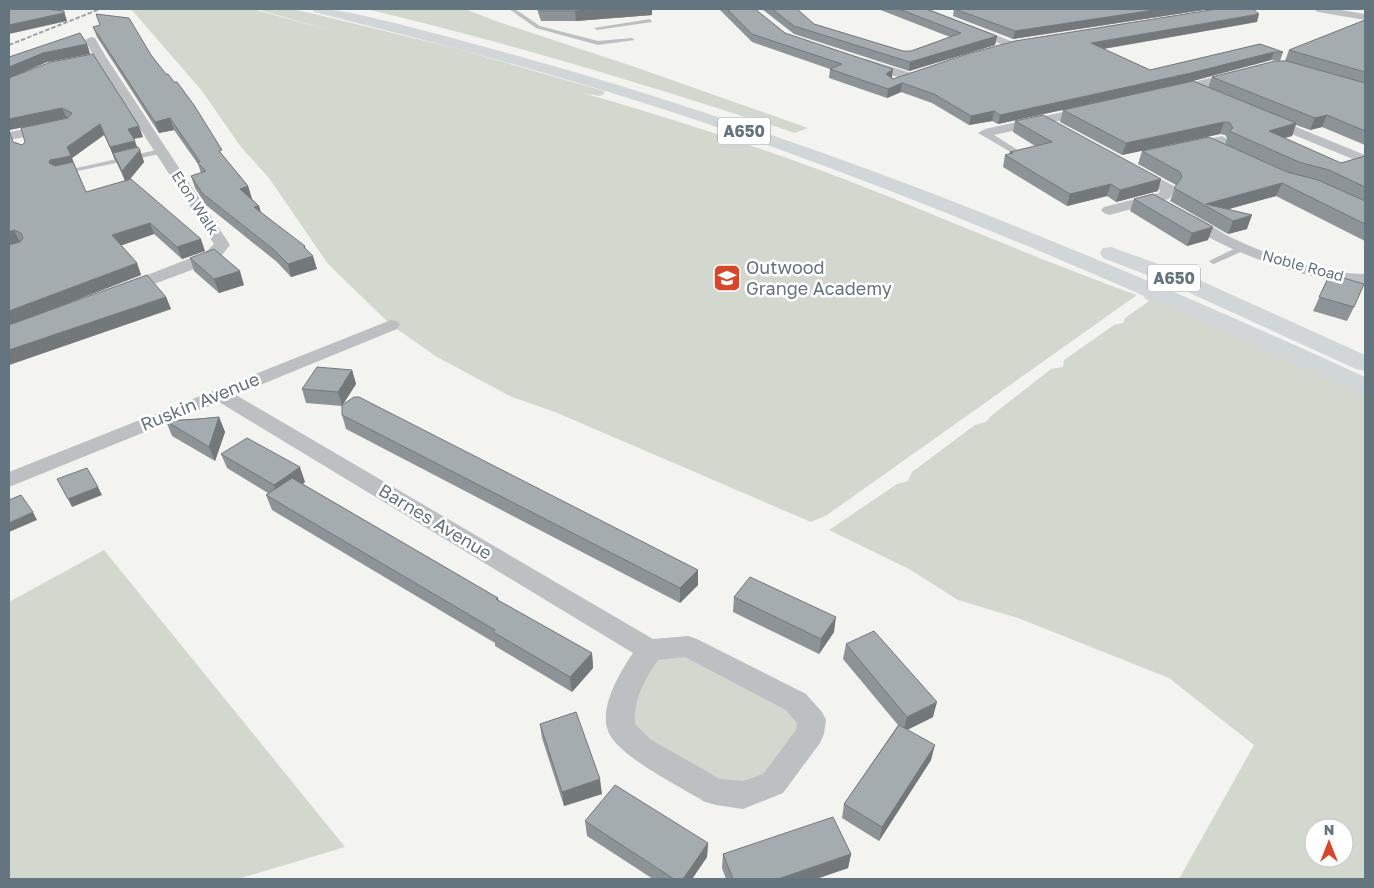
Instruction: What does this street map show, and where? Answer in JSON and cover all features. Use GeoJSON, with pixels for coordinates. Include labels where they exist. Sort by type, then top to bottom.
{"type":"FeatureCollection","features":[{"type":"Feature","properties":{"kind":"highway","name":"A650"},"geometry":{"type":"LineString","coordinates":[[319,9],[513,58],[635,94],[781,143],[959,210],[1148,288],[1365,387]]}},
{"type":"Feature","properties":{"kind":"highway","name":"A650"},"geometry":{"type":"LineString","coordinates":[[365,9],[520,48],[650,86],[796,133],[889,166]]}},
{"type":"Feature","properties":{"kind":"highway","name":"A650"},"geometry":{"type":"LineString","coordinates":[[978,200],[1178,279],[1365,364]]}},
{"type":"Feature","properties":{"kind":"street"},"geometry":{"type":"LineString","coordinates":[[1322,9],[1365,17]]}},
{"type":"Feature","properties":{"kind":"street"},"geometry":{"type":"LineString","coordinates":[[926,11],[952,10]]}},
{"type":"Feature","properties":{"kind":"street"},"geometry":{"type":"LineString","coordinates":[[926,11],[1017,44],[990,51]]}},
{"type":"Feature","properties":{"kind":"street","name":"Eton Walk"},"geometry":{"type":"LineString","coordinates":[[91,40],[95,58],[161,152],[222,246],[212,256],[110,296]]}},
{"type":"Feature","properties":{"kind":"street"},"geometry":{"type":"LineString","coordinates":[[850,58],[911,75],[893,82]]}},
{"type":"Feature","properties":{"kind":"street"},"geometry":{"type":"LineString","coordinates":[[1216,98],[1185,88],[1253,70]]}},
{"type":"Feature","properties":{"kind":"street"},"geometry":{"type":"LineString","coordinates":[[985,133],[1107,106]]}},
{"type":"Feature","properties":{"kind":"street"},"geometry":{"type":"LineString","coordinates":[[1251,112],[1365,160]]}},
{"type":"Feature","properties":{"kind":"street"},"geometry":{"type":"LineString","coordinates":[[1043,120],[1060,130]]}},
{"type":"Feature","properties":{"kind":"street"},"geometry":{"type":"LineString","coordinates":[[16,138],[67,124]]}},
{"type":"Feature","properties":{"kind":"street"},"geometry":{"type":"LineString","coordinates":[[1178,149],[1222,140]]}},
{"type":"Feature","properties":{"kind":"street"},"geometry":{"type":"LineString","coordinates":[[1207,143],[1232,154]]}},
{"type":"Feature","properties":{"kind":"street"},"geometry":{"type":"LineString","coordinates":[[1109,210],[1164,196],[1169,189],[1130,159]]}},
{"type":"Feature","properties":{"kind":"street","name":"Noble Road"},"geometry":{"type":"LineString","coordinates":[[1151,199],[1216,236],[1242,248],[1334,276],[1363,281]]}},
{"type":"Feature","properties":{"kind":"street","name":"Ruskin Avenue"},"geometry":{"type":"LineString","coordinates":[[9,480],[390,325]]}},
{"type":"Feature","properties":{"kind":"street","name":"Barnes Avenue"},"geometry":{"type":"LineString","coordinates":[[220,394],[650,650]]}},
{"type":"Feature","properties":{"kind":"street"},"geometry":{"type":"LineString","coordinates":[[688,646],[796,702],[812,720],[810,734],[773,784],[743,795],[716,792],[640,748],[620,729],[620,708],[629,680],[650,650],[688,646]]}},
{"type":"Feature","properties":{"kind":"lane"},"geometry":{"type":"LineString","coordinates":[[512,9],[538,27],[598,43],[632,40]]}},
{"type":"Feature","properties":{"kind":"lane"},"geometry":{"type":"LineString","coordinates":[[597,28],[650,21]]}},
{"type":"Feature","properties":{"kind":"lane"},"geometry":{"type":"LineString","coordinates":[[985,133],[1020,154]]}},
{"type":"Feature","properties":{"kind":"lane"},"geometry":{"type":"LineString","coordinates":[[59,173],[161,152]]}},
{"type":"Feature","properties":{"kind":"lane","name":"Noble Road"},"geometry":{"type":"LineString","coordinates":[[1213,261],[1242,248]]}},
{"type":"Feature","properties":{"kind":"shaded area","name":"Outwood Grange Academy"},"geometry":{"type":"Polygon","coordinates":[[[131,9],[253,9],[331,31],[257,9],[290,9],[454,48],[604,91],[604,94],[599,96],[583,93],[702,129],[791,159],[1137,295],[827,515],[811,522],[555,412],[512,397],[437,357],[391,325],[328,264],[269,178],[241,147],[202,91],[131,9]]]}},
{"type":"Feature","properties":{"kind":"shaded area"},"geometry":{"type":"Polygon","coordinates":[[[366,9],[465,9],[808,128],[795,133],[582,66],[366,9]]]}},
{"type":"Feature","properties":{"kind":"shaded area"},"geometry":{"type":"Polygon","coordinates":[[[1157,292],[1365,387],[1365,879],[1179,879],[1254,745],[1169,678],[1018,618],[958,600],[909,569],[829,530],[897,484],[908,481],[912,472],[975,425],[986,422],[1051,369],[1063,367],[1064,360],[1114,325],[1123,323],[1125,318],[1149,301],[1143,297],[1157,292]]]}},
{"type":"Feature","properties":{"kind":"shaded area"},"geometry":{"type":"Polygon","coordinates":[[[104,550],[345,847],[238,879],[9,879],[9,602],[104,550]]]}},
{"type":"Feature","properties":{"kind":"shaded area"},"geometry":{"type":"Polygon","coordinates":[[[688,646],[796,702],[810,734],[743,795],[621,729],[650,650],[688,646]]]}},
{"type":"Feature","properties":{"kind":"building"},"geometry":{"type":"Polygon","coordinates":[[[9,9],[46,9],[64,11],[64,13],[9,25],[9,9]]]}},
{"type":"Feature","properties":{"kind":"building"},"geometry":{"type":"Polygon","coordinates":[[[539,9],[606,9],[540,11],[539,9]]]}},
{"type":"Feature","properties":{"kind":"building"},"geometry":{"type":"Polygon","coordinates":[[[727,9],[755,9],[785,33],[893,69],[886,74],[893,79],[967,54],[1015,41],[1217,9],[1253,9],[1259,14],[1091,43],[1150,70],[1260,44],[1283,52],[1274,52],[1191,73],[1000,115],[994,111],[971,116],[934,94],[902,83],[888,89],[830,69],[842,64],[752,34],[727,9]]]}},
{"type":"Feature","properties":{"kind":"building"},"geometry":{"type":"Polygon","coordinates":[[[772,9],[797,9],[814,24],[903,51],[911,51],[961,33],[899,9],[926,9],[997,36],[910,62],[794,26],[772,9]]]}},
{"type":"Feature","properties":{"kind":"building"},"geometry":{"type":"Polygon","coordinates":[[[955,9],[1161,9],[1015,31],[955,9]]]}},
{"type":"Feature","properties":{"kind":"building"},"geometry":{"type":"Polygon","coordinates":[[[96,14],[129,18],[151,55],[166,74],[174,82],[177,82],[194,105],[222,150],[219,151],[248,186],[240,189],[259,206],[254,207],[305,246],[313,256],[288,264],[273,249],[202,193],[191,176],[206,171],[197,162],[200,162],[170,118],[155,122],[93,27],[100,25],[96,14]]]}},
{"type":"Feature","properties":{"kind":"building"},"geometry":{"type":"Polygon","coordinates":[[[1365,20],[1365,72],[1289,50],[1365,20]]]}},
{"type":"Feature","properties":{"kind":"building"},"geometry":{"type":"Polygon","coordinates":[[[80,33],[87,44],[43,53],[9,67],[9,57],[80,33]]]}},
{"type":"Feature","properties":{"kind":"building"},"geometry":{"type":"Polygon","coordinates":[[[93,54],[139,126],[128,129],[135,141],[110,147],[100,124],[67,147],[71,156],[50,160],[49,163],[55,166],[73,162],[86,192],[131,179],[201,239],[177,247],[150,223],[112,235],[137,263],[9,311],[9,245],[20,242],[23,238],[21,233],[14,230],[9,232],[9,130],[13,142],[22,145],[25,142],[21,128],[68,118],[72,113],[62,108],[9,119],[9,78],[51,62],[93,54]]]}},
{"type":"Feature","properties":{"kind":"building"},"geometry":{"type":"Polygon","coordinates":[[[1275,61],[1287,61],[1365,83],[1365,131],[1327,115],[1315,118],[1212,77],[1275,61]]]}},
{"type":"Feature","properties":{"kind":"building"},"geometry":{"type":"Polygon","coordinates":[[[1193,81],[1296,123],[1269,131],[1341,163],[1365,156],[1365,187],[1329,170],[1299,162],[1229,131],[1233,128],[1230,123],[1224,122],[1126,143],[1063,110],[1193,81]]]}},
{"type":"Feature","properties":{"kind":"building"},"geometry":{"type":"Polygon","coordinates":[[[1043,115],[1161,179],[1120,190],[1111,184],[1070,194],[1005,155],[1013,153],[1010,152],[1052,142],[1015,121],[1043,115]]]}},
{"type":"Feature","properties":{"kind":"building"},"geometry":{"type":"Polygon","coordinates":[[[1209,137],[1287,172],[1318,180],[1365,201],[1365,224],[1282,183],[1206,204],[1252,215],[1233,221],[1174,188],[1182,177],[1180,172],[1142,151],[1209,137]]]}},
{"type":"Feature","properties":{"kind":"building"},"geometry":{"type":"Polygon","coordinates":[[[138,147],[140,150],[122,171],[113,153],[138,147]]]}},
{"type":"Feature","properties":{"kind":"building"},"geometry":{"type":"Polygon","coordinates":[[[1153,194],[1213,227],[1192,233],[1134,199],[1153,194]]]}},
{"type":"Feature","properties":{"kind":"building"},"geometry":{"type":"Polygon","coordinates":[[[214,249],[240,271],[214,279],[190,258],[214,249]]]}},
{"type":"Feature","properties":{"kind":"building"},"geometry":{"type":"Polygon","coordinates":[[[1330,274],[1364,284],[1354,307],[1319,297],[1330,274]]]}},
{"type":"Feature","properties":{"kind":"building"},"geometry":{"type":"Polygon","coordinates":[[[147,275],[166,297],[9,350],[9,325],[147,275]]]}},
{"type":"Feature","properties":{"kind":"building"},"geometry":{"type":"Polygon","coordinates":[[[317,367],[352,370],[338,392],[302,389],[317,367]]]}},
{"type":"Feature","properties":{"kind":"building"},"geometry":{"type":"Polygon","coordinates":[[[354,397],[359,397],[698,570],[680,588],[342,415],[342,405],[354,397]]]}},
{"type":"Feature","properties":{"kind":"building"},"geometry":{"type":"Polygon","coordinates":[[[219,417],[209,447],[166,421],[199,419],[219,417]]]}},
{"type":"Feature","properties":{"kind":"building"},"geometry":{"type":"Polygon","coordinates":[[[247,438],[300,467],[274,485],[221,454],[247,438]]]}},
{"type":"Feature","properties":{"kind":"building"},"geometry":{"type":"Polygon","coordinates":[[[87,468],[98,487],[68,499],[57,479],[87,468]]]}},
{"type":"Feature","properties":{"kind":"building"},"geometry":{"type":"Polygon","coordinates":[[[292,478],[498,598],[496,599],[592,653],[570,677],[493,632],[495,630],[266,495],[292,478]]]}},
{"type":"Feature","properties":{"kind":"building"},"geometry":{"type":"Polygon","coordinates":[[[21,495],[33,512],[9,523],[9,500],[21,495]]]}},
{"type":"Feature","properties":{"kind":"building"},"geometry":{"type":"Polygon","coordinates":[[[750,577],[836,617],[821,639],[734,597],[750,577]]]}},
{"type":"Feature","properties":{"kind":"building"},"geometry":{"type":"Polygon","coordinates":[[[874,631],[937,702],[907,717],[846,644],[874,631]]]}},
{"type":"Feature","properties":{"kind":"building"},"geometry":{"type":"Polygon","coordinates":[[[576,712],[600,779],[562,792],[540,724],[576,712]]]}},
{"type":"Feature","properties":{"kind":"building"},"geometry":{"type":"Polygon","coordinates":[[[899,725],[935,745],[882,827],[844,804],[899,725]]]}},
{"type":"Feature","properties":{"kind":"building"},"geometry":{"type":"Polygon","coordinates":[[[615,785],[708,843],[683,879],[674,879],[585,821],[615,785]]]}},
{"type":"Feature","properties":{"kind":"building"},"geometry":{"type":"Polygon","coordinates":[[[833,817],[851,854],[778,879],[733,879],[723,854],[833,817]]]}},
{"type":"Feature","properties":{"kind":"railway"},"geometry":{"type":"LineString","coordinates":[[9,45],[100,9]]}},
{"type":"Feature","properties":{"kind":"place","name":"Outwood Grange Academy"},"geometry":{"type":"Point","coordinates":[727,278]}}]}
